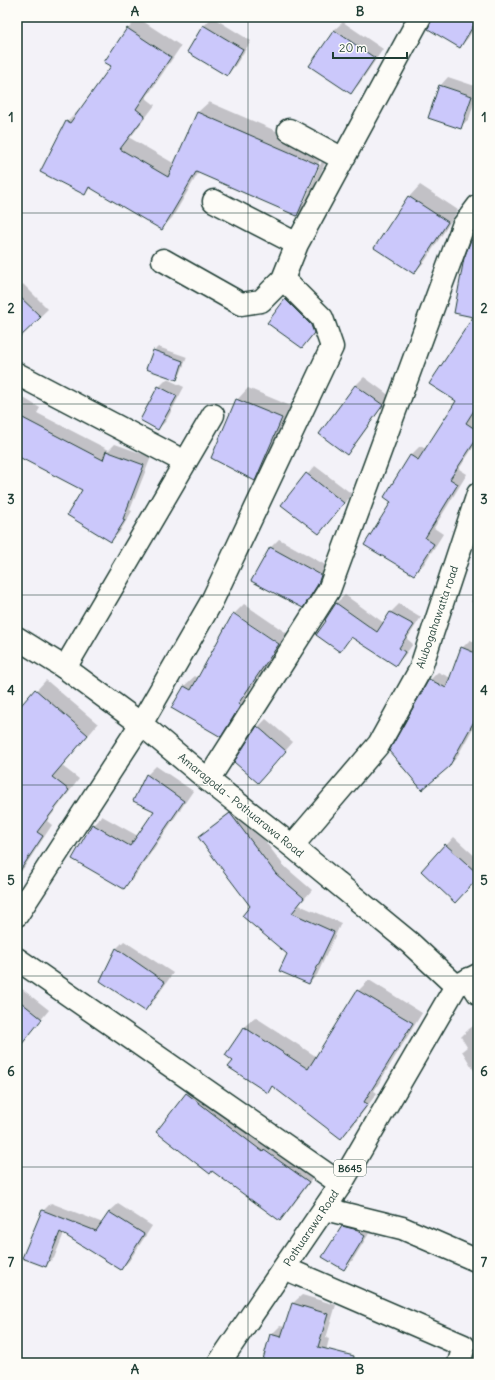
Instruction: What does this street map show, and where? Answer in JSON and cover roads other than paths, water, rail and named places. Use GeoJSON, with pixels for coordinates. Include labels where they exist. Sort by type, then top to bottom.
{"type":"FeatureCollection","features":[{"type":"Feature","properties":{"kind":"street"},"geometry":{"type":"LineString","coordinates":[[163,260],[241,304],[261,301],[283,279],[297,244],[420,17]]}},
{"type":"Feature","properties":{"kind":"street"},"geometry":{"type":"LineString","coordinates":[[289,130],[344,159]]}},
{"type":"Feature","properties":{"kind":"street"},"geometry":{"type":"LineString","coordinates":[[214,201],[297,244]]}},
{"type":"Feature","properties":{"kind":"street"},"geometry":{"type":"LineString","coordinates":[[208,780],[329,590],[463,226],[478,206]]}},
{"type":"Feature","properties":{"kind":"street"},"geometry":{"type":"LineString","coordinates":[[17,915],[141,724],[212,601],[332,347],[322,318],[283,279]]}},
{"type":"Feature","properties":{"kind":"street"},"geometry":{"type":"LineString","coordinates":[[17,374],[185,462]]}},
{"type":"Feature","properties":{"kind":"street"},"geometry":{"type":"LineString","coordinates":[[65,668],[212,415]]}},
{"type":"Feature","properties":{"kind":"street","name":"Alubogahawatta road"},"geometry":{"type":"LineString","coordinates":[[292,846],[378,744],[420,670],[478,494]]}},
{"type":"Feature","properties":{"kind":"street","name":"Amaragoda - Pothuarawa Road"},"geometry":{"type":"LineString","coordinates":[[17,638],[65,668],[141,724],[410,943],[470,983]]}},
{"type":"Feature","properties":{"kind":"street"},"geometry":{"type":"LineString","coordinates":[[17,959],[341,1184]]}},
{"type":"Feature","properties":{"kind":"street","name":"Pothuarawa Road"},"geometry":{"type":"LineString","coordinates":[[219,1363],[325,1209],[470,983]]}},
{"type":"Feature","properties":{"kind":"street"},"geometry":{"type":"LineString","coordinates":[[325,1209],[402,1228],[478,1260]]}},
{"type":"Feature","properties":{"kind":"street"},"geometry":{"type":"LineString","coordinates":[[284,1268],[464,1346],[459,1363]]}}]}
